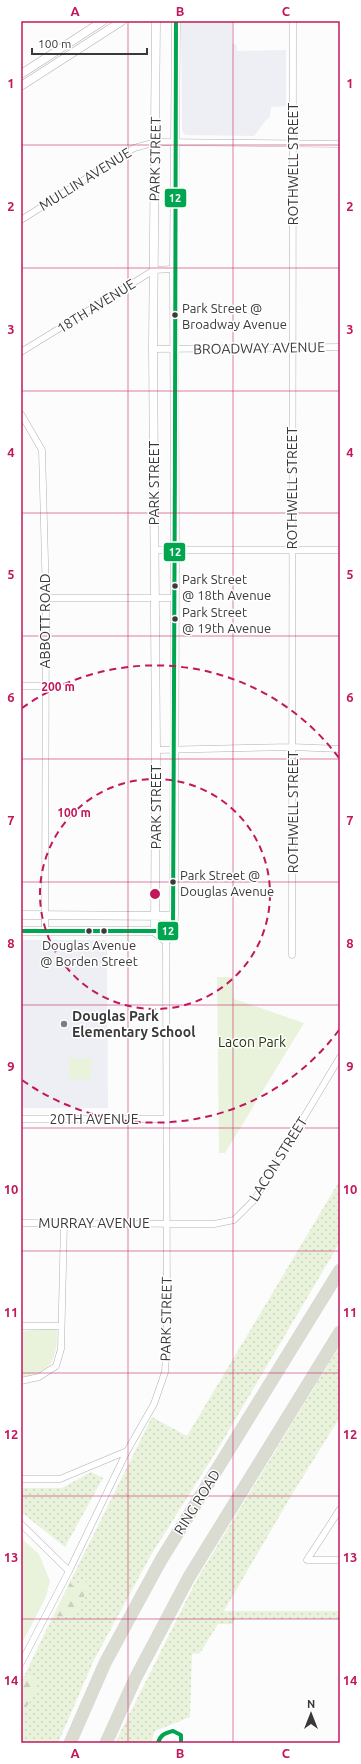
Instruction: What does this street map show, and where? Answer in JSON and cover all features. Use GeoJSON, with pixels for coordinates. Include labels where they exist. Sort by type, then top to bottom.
{"type":"FeatureCollection","features":[{"type":"Feature","properties":{"kind":"highway","name":"RING ROAD"},"geometry":{"type":"LineString","coordinates":[[70,1743],[105,1664],[161,1560],[340,1270]]}},
{"type":"Feature","properties":{"kind":"highway"},"geometry":{"type":"LineString","coordinates":[[106,1743],[135,1679],[189,1577],[340,1332]]}},
{"type":"Feature","properties":{"kind":"street"},"geometry":{"type":"LineString","coordinates":[[21,74],[103,21]]}},
{"type":"Feature","properties":{"kind":"street"},"geometry":{"type":"LineString","coordinates":[[21,86],[122,21]]}},
{"type":"Feature","properties":{"kind":"street","name":"PARK STREET"},"geometry":{"type":"LineString","coordinates":[[155,932],[156,598],[153,349],[156,21]]}},
{"type":"Feature","properties":{"kind":"street","name":"PARK STREET"},"geometry":{"type":"LineString","coordinates":[[174,931],[174,269],[176,21]]}},
{"type":"Feature","properties":{"kind":"street","name":"ROTHWELL STREET"},"geometry":{"type":"LineString","coordinates":[[292,955],[293,21]]}},
{"type":"Feature","properties":{"kind":"street","name":"MULLIN AVENUE"},"geometry":{"type":"LineString","coordinates":[[21,220],[134,148],[156,142],[340,144]]}},
{"type":"Feature","properties":{"kind":"street","name":"18TH AVENUE"},"geometry":{"type":"LineString","coordinates":[[21,352],[154,270],[174,269]]}},
{"type":"Feature","properties":{"kind":"street","name":"BROADWAY AVENUE"},"geometry":{"type":"LineString","coordinates":[[153,349],[340,347]]}},
{"type":"Feature","properties":{"kind":"street","name":"ABBOTT ROAD"},"geometry":{"type":"LineString","coordinates":[[21,414],[42,450],[46,598],[45,931]]}},
{"type":"Feature","properties":{"kind":"street"},"geometry":{"type":"LineString","coordinates":[[155,550],[340,550]]}},
{"type":"Feature","properties":{"kind":"street"},"geometry":{"type":"LineString","coordinates":[[46,598],[175,598]]}},
{"type":"Feature","properties":{"kind":"street"},"geometry":{"type":"LineString","coordinates":[[21,686],[45,686]]}},
{"type":"Feature","properties":{"kind":"street"},"geometry":{"type":"LineString","coordinates":[[156,750],[292,747],[340,749]]}},
{"type":"Feature","properties":{"kind":"street"},"geometry":{"type":"LineString","coordinates":[[21,915],[174,916]]}},
{"type":"Feature","properties":{"kind":"street"},"geometry":{"type":"LineString","coordinates":[[21,932],[174,931]]}},
{"type":"Feature","properties":{"kind":"street"},"geometry":{"type":"LineString","coordinates":[[155,932],[166,940],[174,931]]}},
{"type":"Feature","properties":{"kind":"street","name":"PARK STREET"},"geometry":{"type":"LineString","coordinates":[[21,1663],[69,1571],[127,1451],[154,1404],[165,1372],[167,1337],[166,940]]}},
{"type":"Feature","properties":{"kind":"street","name":"LACON STREET"},"geometry":{"type":"LineString","coordinates":[[166,1223],[214,1224],[234,1220],[255,1199],[340,1057]]}},
{"type":"Feature","properties":{"kind":"street","name":"20TH AVENUE"},"geometry":{"type":"LineString","coordinates":[[21,1119],[166,1119]]}},
{"type":"Feature","properties":{"kind":"street","name":"MURRAY AVENUE"},"geometry":{"type":"LineString","coordinates":[[21,1223],[166,1223]]}},
{"type":"Feature","properties":{"kind":"street"},"geometry":{"type":"LineString","coordinates":[[21,1381],[39,1377],[56,1366],[61,1349],[64,1223]]}},
{"type":"Feature","properties":{"kind":"street"},"geometry":{"type":"LineString","coordinates":[[21,1326],[61,1326]]}},
{"type":"Feature","properties":{"kind":"street"},"geometry":{"type":"LineString","coordinates":[[21,1479],[60,1479],[127,1451]]}},
{"type":"Feature","properties":{"kind":"street"},"geometry":{"type":"LineString","coordinates":[[340,1509],[307,1560],[340,1560]]}},
{"type":"Feature","properties":{"kind":"street"},"geometry":{"type":"LineString","coordinates":[[21,1524],[69,1571]]}},
{"type":"Feature","properties":{"kind":"shaded area"},"geometry":{"type":"Polygon","coordinates":[[[181,21],[232,21],[232,43],[237,45],[237,51],[286,50],[286,106],[271,107],[270,117],[254,136],[186,135],[183,133],[181,21]]]}},
{"type":"Feature","properties":{"kind":"shaded area","name":"Douglas Park Elementary School"},"geometry":{"type":"Polygon","coordinates":[[[21,940],[107,940],[108,1108],[21,1108],[21,940]]]}},
{"type":"Feature","properties":{"kind":"green space","name":"Lacon Park"},"geometry":{"type":"Polygon","coordinates":[[[217,977],[233,977],[234,999],[304,1023],[225,1153],[219,1153],[217,977]]]}},
{"type":"Feature","properties":{"kind":"green space"},"geometry":{"type":"Polygon","coordinates":[[[69,1058],[92,1058],[91,1080],[69,1079],[69,1058]]]}},
{"type":"Feature","properties":{"kind":"green space"},"geometry":{"type":"Polygon","coordinates":[[[340,1180],[340,1242],[219,1447],[151,1555],[94,1660],[58,1743],[21,1743],[21,1707],[24,1709],[36,1679],[25,1674],[53,1616],[74,1617],[73,1586],[70,1582],[152,1417],[187,1436],[340,1180]]]}},
{"type":"Feature","properties":{"kind":"green space"},"geometry":{"type":"Polygon","coordinates":[[[57,1328],[56,1348],[51,1362],[41,1371],[21,1378],[21,1331],[57,1328]]]}},
{"type":"Feature","properties":{"kind":"green space"},"geometry":{"type":"Polygon","coordinates":[[[340,1345],[340,1417],[291,1496],[224,1611],[340,1611],[340,1619],[235,1619],[232,1624],[218,1624],[200,1653],[192,1654],[190,1717],[155,1731],[151,1743],[115,1743],[197,1579],[340,1345]]]}},
{"type":"Feature","properties":{"kind":"green space"},"geometry":{"type":"Polygon","coordinates":[[[91,1472],[103,1478],[65,1547],[21,1512],[21,1488],[62,1488],[91,1472]]]}},
{"type":"Feature","properties":{"kind":"green space"},"geometry":{"type":"Polygon","coordinates":[[[21,1538],[39,1554],[50,1581],[46,1597],[21,1645],[21,1538]]]}},
{"type":"Feature","properties":{"kind":"green space"},"geometry":{"type":"Polygon","coordinates":[[[83,1580],[88,1583],[89,1586],[74,1617],[53,1616],[70,1582],[73,1586],[83,1580]]]}},
{"type":"Feature","properties":{"kind":"green space"},"geometry":{"type":"Polygon","coordinates":[[[25,1674],[36,1679],[36,1688],[34,1696],[24,1709],[21,1707],[21,1681],[25,1674]]]}},
{"type":"Feature","properties":{"kind":"transit line","name":"12"},"geometry":{"type":"LineString","coordinates":[[21,931],[173,931],[176,21]]}},
{"type":"Feature","properties":{"kind":"transit line","name":"12"},"geometry":{"type":"LineString","coordinates":[[158,1743],[163,1735],[173,1731],[181,1735],[181,1743]]}},
{"type":"Feature","properties":{"kind":"place","name":"Park Street @ Broadway Avenue"},"geometry":{"type":"Point","coordinates":[175,315]}},
{"type":"Feature","properties":{"kind":"place","name":"Park Street @ 18th Avenue"},"geometry":{"type":"Point","coordinates":[175,586]}},
{"type":"Feature","properties":{"kind":"place","name":"Park Street @ 19th Avenue"},"geometry":{"type":"Point","coordinates":[175,619]}},
{"type":"Feature","properties":{"kind":"place","name":"Park Street @ Douglas Avenue"},"geometry":{"type":"Point","coordinates":[173,882]}},
{"type":"Feature","properties":{"kind":"place","name":"Douglas Avenue @ Borden Street"},"geometry":{"type":"Point","coordinates":[89,931]}},
{"type":"Feature","properties":{"kind":"place","name":"Douglas Park Elementary School"},"geometry":{"type":"Point","coordinates":[64,1024]}}]}
